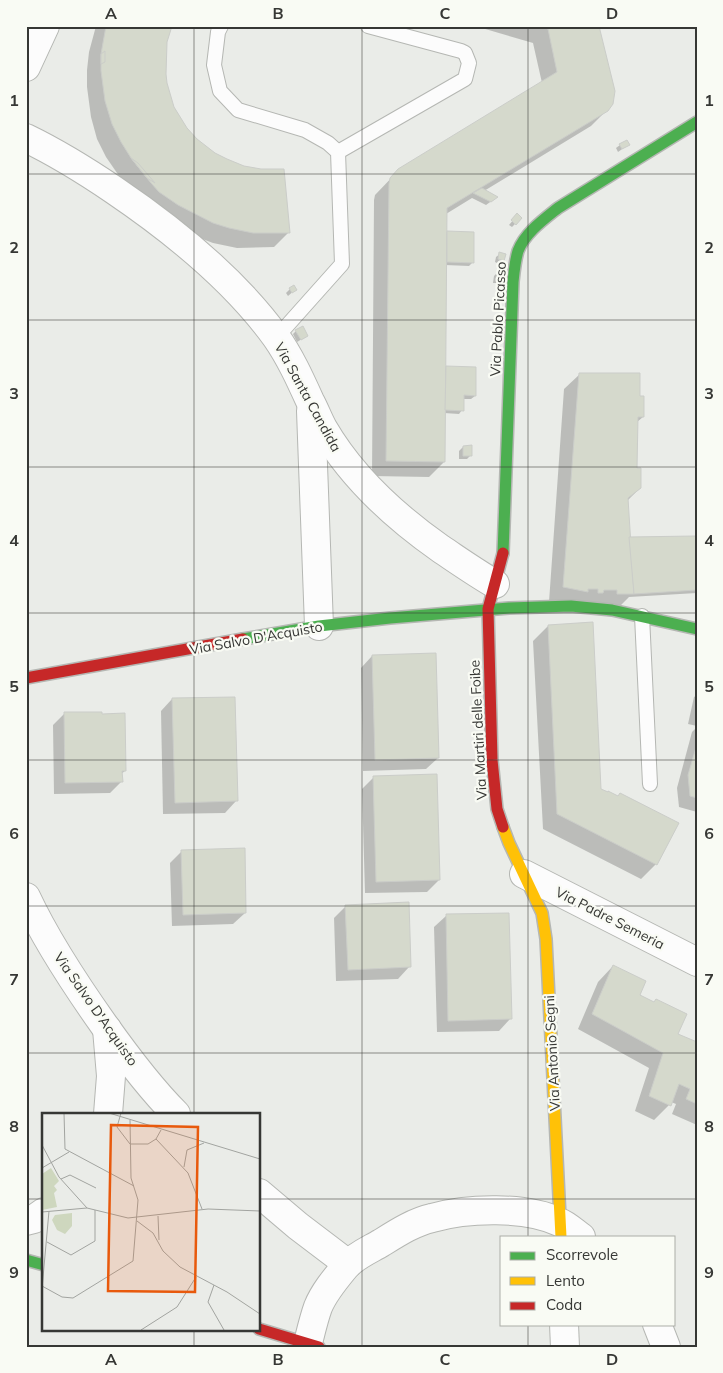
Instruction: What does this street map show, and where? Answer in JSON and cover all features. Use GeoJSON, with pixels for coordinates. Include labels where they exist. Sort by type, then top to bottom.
{"type":"FeatureCollection","features":[{"type":"Feature","properties":{"kind":"street"},"geometry":{"type":"LineString","coordinates":[[26,67],[45,26]]}},
{"type":"Feature","properties":{"kind":"street","name":"Via Pablo Picasso"},"geometry":{"type":"LineString","coordinates":[[491,597],[504,548],[513,282],[520,247],[532,230],[551,214],[697,122]]}},
{"type":"Feature","properties":{"kind":"street","name":"Via Santa Candida"},"geometry":{"type":"LineString","coordinates":[[26,138],[76,164],[134,204],[188,244],[228,282],[276,338],[298,374],[322,426],[340,456],[386,506],[418,532],[477,574],[491,597]]}},
{"type":"Feature","properties":{"kind":"street"},"geometry":{"type":"LineString","coordinates":[[311,402],[319,626]]}},
{"type":"Feature","properties":{"kind":"street","name":"Via Salvo D'Acquisto"},"geometry":{"type":"LineString","coordinates":[[26,678],[491,597],[612,610],[697,629]]}},
{"type":"Feature","properties":{"kind":"street","name":"Via Martiri delle Foibe"},"geometry":{"type":"LineString","coordinates":[[491,597],[492,760],[497,809],[508,843],[524,874]]}},
{"type":"Feature","properties":{"kind":"street","name":"Via Padre Semeria"},"geometry":{"type":"LineString","coordinates":[[524,874],[697,962]]}},
{"type":"Feature","properties":{"kind":"street","name":"Via Antonio Segni"},"geometry":{"type":"LineString","coordinates":[[524,874],[542,913],[546,939],[567,1232]]}},
{"type":"Feature","properties":{"kind":"street","name":"Via Salvo D'Acquisto"},"geometry":{"type":"LineString","coordinates":[[26,897],[39,925],[73,980],[107,1029],[159,1097],[175,1113]]}},
{"type":"Feature","properties":{"kind":"street"},"geometry":{"type":"LineString","coordinates":[[107,1029],[111,1076],[108,1113]]}},
{"type":"Feature","properties":{"kind":"street"},"geometry":{"type":"LineString","coordinates":[[260,1194],[348,1264]]}},
{"type":"Feature","properties":{"kind":"street"},"geometry":{"type":"LineString","coordinates":[[260,1328],[314,1345],[318,1307],[324,1295],[348,1264],[392,1236],[431,1218],[470,1212],[497,1211],[538,1214],[567,1232]]}},
{"type":"Feature","properties":{"kind":"street"},"geometry":{"type":"LineString","coordinates":[[26,1221],[34,1219],[42,1213]]}},
{"type":"Feature","properties":{"kind":"street"},"geometry":{"type":"LineString","coordinates":[[26,1260],[42,1264]]}},
{"type":"Feature","properties":{"kind":"street"},"geometry":{"type":"LineString","coordinates":[[564,1326],[565,1347]]}},
{"type":"Feature","properties":{"kind":"street"},"geometry":{"type":"LineString","coordinates":[[658,1326],[666,1347]]}},
{"type":"Feature","properties":{"kind":"lane"},"geometry":{"type":"LineString","coordinates":[[221,26],[218,32],[214,65],[220,91],[238,110],[305,130],[328,143],[338,152],[342,264],[276,338]]}},
{"type":"Feature","properties":{"kind":"lane"},"geometry":{"type":"LineString","coordinates":[[338,152],[465,80],[469,62],[465,53],[368,26]]}},
{"type":"Feature","properties":{"kind":"lane"},"geometry":{"type":"LineString","coordinates":[[642,616],[650,784]]}},
{"type":"Feature","properties":{"kind":"building"},"geometry":{"type":"Polygon","coordinates":[[[106,26],[172,26],[167,42],[166,74],[174,107],[187,128],[197,139],[215,153],[244,166],[261,169],[284,169],[290,233],[253,233],[213,223],[178,205],[159,192],[151,183],[121,142],[112,124],[105,101],[101,54],[106,26]]]}},
{"type":"Feature","properties":{"kind":"building"},"geometry":{"type":"Polygon","coordinates":[[[540,26],[599,26],[615,91],[613,104],[608,111],[447,208],[445,462],[386,461],[390,178],[398,169],[557,72],[548,29],[540,26]]]}},
{"type":"Feature","properties":{"kind":"building"},"geometry":{"type":"Polygon","coordinates":[[[105,51],[105,62],[101,64],[101,54],[105,51]]]}},
{"type":"Feature","properties":{"kind":"building"},"geometry":{"type":"Polygon","coordinates":[[[627,140],[630,145],[622,149],[619,144],[627,140]]]}},
{"type":"Feature","properties":{"kind":"building"},"geometry":{"type":"Polygon","coordinates":[[[131,158],[138,163],[155,183],[147,178],[131,158]]]}},
{"type":"Feature","properties":{"kind":"building"},"geometry":{"type":"Polygon","coordinates":[[[482,188],[498,197],[491,202],[473,193],[482,188]]]}},
{"type":"Feature","properties":{"kind":"building"},"geometry":{"type":"Polygon","coordinates":[[[517,213],[522,218],[516,225],[511,220],[517,213]]]}},
{"type":"Feature","properties":{"kind":"building"},"geometry":{"type":"Polygon","coordinates":[[[447,231],[474,232],[474,263],[447,262],[447,231]]]}},
{"type":"Feature","properties":{"kind":"building"},"geometry":{"type":"Polygon","coordinates":[[[499,252],[506,254],[504,261],[498,259],[499,252]]]}},
{"type":"Feature","properties":{"kind":"building"},"geometry":{"type":"Polygon","coordinates":[[[497,271],[504,271],[503,280],[497,280],[497,271]]]}},
{"type":"Feature","properties":{"kind":"building"},"geometry":{"type":"Polygon","coordinates":[[[294,285],[297,290],[292,293],[289,288],[294,285]]]}},
{"type":"Feature","properties":{"kind":"building"},"geometry":{"type":"Polygon","coordinates":[[[303,326],[308,336],[301,340],[295,330],[303,326]]]}},
{"type":"Feature","properties":{"kind":"building"},"geometry":{"type":"Polygon","coordinates":[[[446,366],[476,367],[476,396],[464,395],[464,411],[445,410],[446,366]]]}},
{"type":"Feature","properties":{"kind":"building"},"geometry":{"type":"Polygon","coordinates":[[[579,373],[640,373],[640,396],[644,396],[644,417],[638,417],[637,468],[641,468],[641,488],[628,498],[634,594],[617,594],[617,590],[604,590],[603,593],[598,593],[598,589],[588,589],[588,592],[563,587],[579,373]]]}},
{"type":"Feature","properties":{"kind":"building"},"geometry":{"type":"Polygon","coordinates":[[[472,445],[472,456],[463,456],[463,446],[472,445]]]}},
{"type":"Feature","properties":{"kind":"building"},"geometry":{"type":"Polygon","coordinates":[[[695,536],[697,539],[697,590],[634,594],[629,537],[695,536]]]}},
{"type":"Feature","properties":{"kind":"building"},"geometry":{"type":"Polygon","coordinates":[[[593,622],[601,789],[618,796],[620,793],[679,823],[657,865],[557,814],[548,625],[593,622]]]}},
{"type":"Feature","properties":{"kind":"building"},"geometry":{"type":"Polygon","coordinates":[[[436,653],[439,758],[375,760],[372,655],[436,653]]]}},
{"type":"Feature","properties":{"kind":"building"},"geometry":{"type":"Polygon","coordinates":[[[235,697],[238,801],[175,803],[172,698],[235,697]]]}},
{"type":"Feature","properties":{"kind":"building"},"geometry":{"type":"Polygon","coordinates":[[[64,712],[125,713],[126,771],[122,771],[123,782],[65,783],[64,712]]]}},
{"type":"Feature","properties":{"kind":"building"},"geometry":{"type":"Polygon","coordinates":[[[697,744],[697,798],[690,796],[688,775],[697,744]]]}},
{"type":"Feature","properties":{"kind":"building"},"geometry":{"type":"Polygon","coordinates":[[[437,774],[440,880],[376,882],[373,776],[437,774]]]}},
{"type":"Feature","properties":{"kind":"building"},"geometry":{"type":"Polygon","coordinates":[[[245,848],[246,913],[183,915],[181,850],[245,848]]]}},
{"type":"Feature","properties":{"kind":"building"},"geometry":{"type":"Polygon","coordinates":[[[409,902],[411,967],[348,970],[345,905],[409,902]]]}},
{"type":"Feature","properties":{"kind":"building"},"geometry":{"type":"Polygon","coordinates":[[[509,913],[512,1019],[448,1021],[446,914],[509,913]]]}},
{"type":"Feature","properties":{"kind":"building"},"geometry":{"type":"Polygon","coordinates":[[[613,965],[646,981],[640,995],[654,1002],[656,999],[687,1014],[678,1034],[697,1042],[697,1104],[686,1099],[690,1089],[679,1084],[671,1106],[649,1096],[663,1053],[592,1014],[613,965]]]}},
{"type":"Feature","properties":{"kind":"traffic: fast"},"geometry":{"type":"LineString","coordinates":[[503,553],[513,282],[515,263],[521,244],[541,222],[558,208],[697,122]]}},
{"type":"Feature","properties":{"kind":"traffic: fast"},"geometry":{"type":"LineString","coordinates":[[243,639],[319,626],[390,618],[509,608],[571,606],[612,610],[697,629]]}},
{"type":"Feature","properties":{"kind":"traffic: fast"},"geometry":{"type":"LineString","coordinates":[[26,1260],[42,1264]]}},
{"type":"Feature","properties":{"kind":"traffic: slow"},"geometry":{"type":"LineString","coordinates":[[503,827],[542,913],[546,939],[561,1236]]}},
{"type":"Feature","properties":{"kind":"traffic: jam"},"geometry":{"type":"LineString","coordinates":[[503,553],[488,609],[492,760],[497,809],[503,827]]}},
{"type":"Feature","properties":{"kind":"traffic: jam"},"geometry":{"type":"LineString","coordinates":[[26,678],[243,639]]}},
{"type":"Feature","properties":{"kind":"traffic: jam"},"geometry":{"type":"LineString","coordinates":[[260,1329],[319,1347]]}}]}
